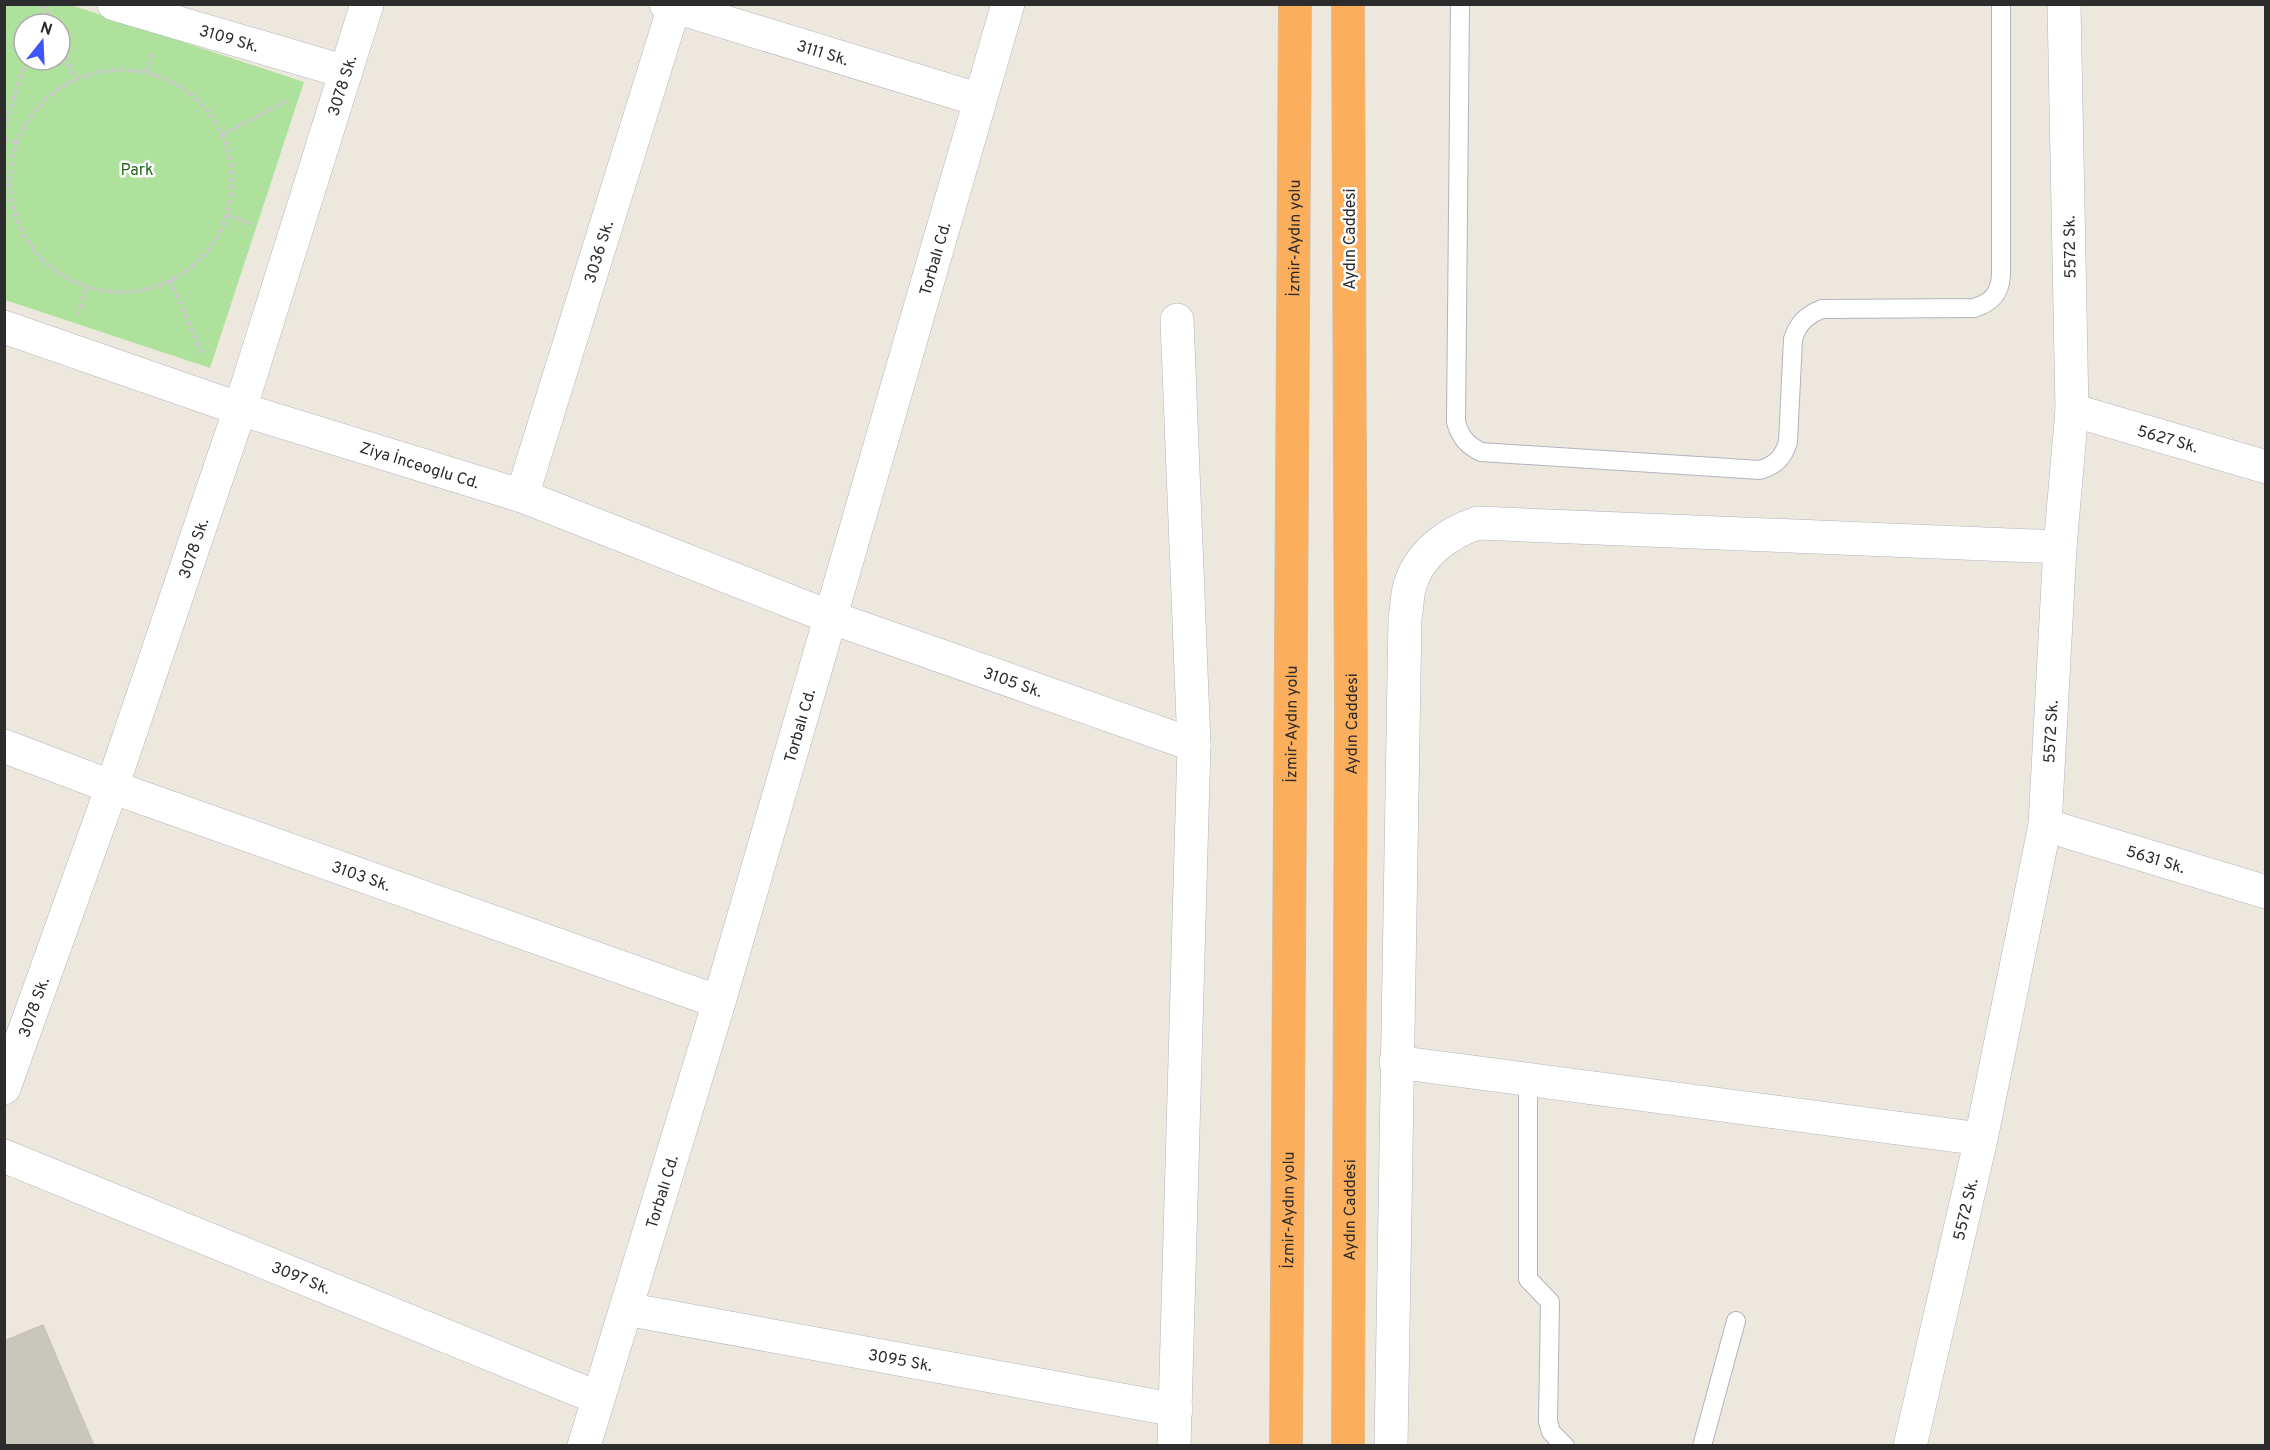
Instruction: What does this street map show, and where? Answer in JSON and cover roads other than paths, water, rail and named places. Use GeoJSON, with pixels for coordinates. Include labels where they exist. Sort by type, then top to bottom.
{"type":"FeatureCollection","features":[{"type":"Feature","properties":{"kind":"highway","name":"İzmir-Aydın yolu"},"geometry":{"type":"LineString","coordinates":[[1286,1446],[1294,4]]}},
{"type":"Feature","properties":{"kind":"highway","name":"Aydın Caddesi"},"geometry":{"type":"LineString","coordinates":[[1348,4],[1352,709],[1348,1446]]}},
{"type":"Feature","properties":{"kind":"street","name":"3109 Sk."},"geometry":{"type":"LineString","coordinates":[[114,4],[346,72]]}},
{"type":"Feature","properties":{"kind":"street","name":"3078 Sk."},"geometry":{"type":"LineString","coordinates":[[4,1088],[112,787],[240,409],[367,4]]}},
{"type":"Feature","properties":{"kind":"street","name":"Torbalı Cd."},"geometry":{"type":"LineString","coordinates":[[584,1446],[719,1002],[1008,4]]}},
{"type":"Feature","properties":{"kind":"street","name":"5572 Sk."},"geometry":{"type":"LineString","coordinates":[[1910,1446],[1981,1139],[2045,825],[2060,547],[2072,410],[2064,4]]}},
{"type":"Feature","properties":{"kind":"street","name":"3111 Sk."},"geometry":{"type":"LineString","coordinates":[[670,6],[980,99]]}},
{"type":"Feature","properties":{"kind":"street","name":"3036 Sk."},"geometry":{"type":"LineString","coordinates":[[522,496],[670,6]]}},
{"type":"Feature","properties":{"kind":"street"},"geometry":{"type":"LineString","coordinates":[[1174,1446],[1194,745],[1177,320]]}},
{"type":"Feature","properties":{"kind":"street","name":"Ziya İnceoglu Cd."},"geometry":{"type":"LineString","coordinates":[[4,327],[240,409],[522,496],[830,617]]}},
{"type":"Feature","properties":{"kind":"street","name":"5627 Sk."},"geometry":{"type":"LineString","coordinates":[[2072,410],[2265,466]]}},
{"type":"Feature","properties":{"kind":"street"},"geometry":{"type":"LineString","coordinates":[[1391,1446],[1396,1062],[1406,618],[1409,587],[1423,560],[1438,543],[1458,530],[1478,522],[2060,547]]}},
{"type":"Feature","properties":{"kind":"street","name":"3105 Sk."},"geometry":{"type":"LineString","coordinates":[[830,617],[1194,745]]}},
{"type":"Feature","properties":{"kind":"street","name":"3103 Sk."},"geometry":{"type":"LineString","coordinates":[[4,746],[112,787],[719,1002]]}},
{"type":"Feature","properties":{"kind":"street","name":"5631 Sk."},"geometry":{"type":"LineString","coordinates":[[2045,825],[2265,892]]}},
{"type":"Feature","properties":{"kind":"street"},"geometry":{"type":"LineString","coordinates":[[1396,1062],[1981,1139]]}},
{"type":"Feature","properties":{"kind":"street","name":"3097 Sk."},"geometry":{"type":"LineString","coordinates":[[4,1156],[598,1398]]}},
{"type":"Feature","properties":{"kind":"street","name":"3095 Sk."},"geometry":{"type":"LineString","coordinates":[[626,1309],[1176,1410]]}},
{"type":"Feature","properties":{"kind":"lane"},"geometry":{"type":"LineString","coordinates":[[1460,4],[1456,422],[1458,432],[1472,447],[1481,452],[1760,470],[1778,462],[1785,453],[1788,441],[1793,339],[1796,329],[1811,313],[1822,309],[1974,308],[1984,305],[1998,292],[2001,275],[2001,4]]}},
{"type":"Feature","properties":{"kind":"lane"},"geometry":{"type":"LineString","coordinates":[[1528,1080],[1528,1279],[1550,1302],[1548,1421],[1551,1432],[1565,1446]]}},
{"type":"Feature","properties":{"kind":"lane"},"geometry":{"type":"LineString","coordinates":[[1702,1446],[1736,1321]]}},
{"type":"Feature","properties":{"kind":"park label","name":"Park"},"geometry":{"type":"Point","coordinates":[137,169]}}]}
